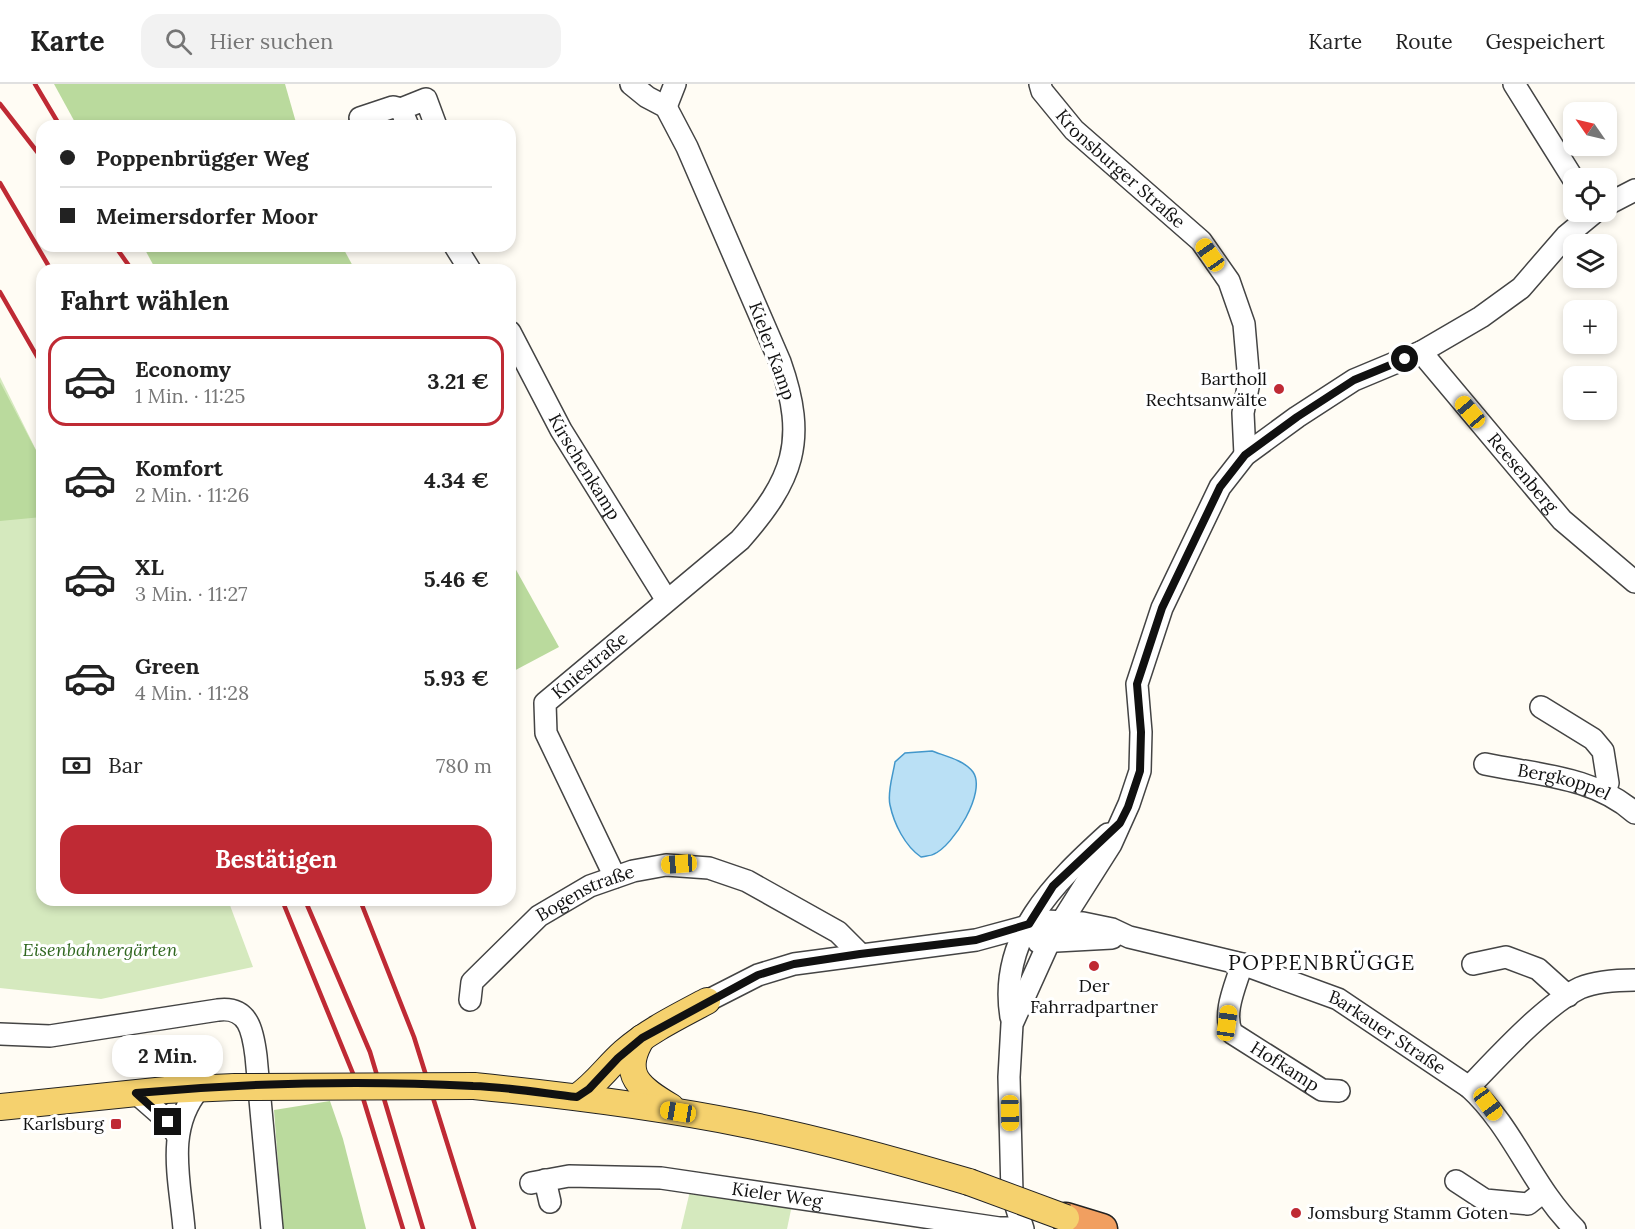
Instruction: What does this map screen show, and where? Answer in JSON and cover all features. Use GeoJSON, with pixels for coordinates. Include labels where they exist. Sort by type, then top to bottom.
{"type":"FeatureCollection","features":[{"type":"Feature","properties":{"kind":"highway"},"geometry":{"type":"LineString","coordinates":[[1073,1223],[1102,1229]]}},
{"type":"Feature","properties":{"kind":"main road"},"geometry":{"type":"LineString","coordinates":[[577,1097],[589,1089],[618,1058],[642,1038],[707,1001]]}},
{"type":"Feature","properties":{"kind":"main road"},"geometry":{"type":"LineString","coordinates":[[642,1038],[636,1047],[633,1062],[636,1081],[651,1095],[678,1112]]}},
{"type":"Feature","properties":{"kind":"main road"},"geometry":{"type":"LineString","coordinates":[[7,1108],[136,1093],[235,1087],[474,1086],[577,1097],[678,1112],[811,1138],[969,1182],[1073,1223]]}},
{"type":"Feature","properties":{"kind":"street"},"geometry":{"type":"LineString","coordinates":[[632,84],[647,97],[666,107],[675,84]]}},
{"type":"Feature","properties":{"kind":"street","name":"Kronsburger Straße"},"geometry":{"type":"LineString","coordinates":[[1040,84],[1042,91],[1074,130],[1201,242],[1229,281],[1244,324],[1249,382],[1243,413],[1245,455]]}},
{"type":"Feature","properties":{"kind":"street"},"geometry":{"type":"LineString","coordinates":[[1514,84],[1566,168]]}},
{"type":"Feature","properties":{"kind":"street"},"geometry":{"type":"LineString","coordinates":[[360,118],[393,107],[404,117],[426,99],[434,120]]}},
{"type":"Feature","properties":{"kind":"street","name":"Kieler Kamp"},"geometry":{"type":"LineString","coordinates":[[666,107],[687,147],[770,336],[789,389],[794,431],[792,454],[786,477],[765,511],[740,540],[666,599]]}},
{"type":"Feature","properties":{"kind":"street"},"geometry":{"type":"LineString","coordinates":[[1617,199],[1635,190]]}},
{"type":"Feature","properties":{"kind":"street","name":"Kieler Weg"},"geometry":{"type":"LineString","coordinates":[[1012,1024],[1050,940],[1111,844],[1120,823],[1140,771],[1141,732],[1137,684],[1162,608],[1220,487],[1245,455],[1297,417],[1354,380],[1421,352],[1481,317],[1521,288],[1566,236],[1582,222]]}},
{"type":"Feature","properties":{"kind":"street","name":"Kirschenkamp"},"geometry":{"type":"LineString","coordinates":[[516,344],[561,430],[666,599]]}},
{"type":"Feature","properties":{"kind":"street","name":"Reesenberg"},"geometry":{"type":"LineString","coordinates":[[1421,352],[1562,520],[1635,582]]}},
{"type":"Feature","properties":{"kind":"street","name":"Kniestraße"},"geometry":{"type":"LineString","coordinates":[[615,877],[546,733],[545,703],[666,599]]}},
{"type":"Feature","properties":{"kind":"street"},"geometry":{"type":"LineString","coordinates":[[1541,707],[1593,739],[1603,751],[1608,783],[1604,792]]}},
{"type":"Feature","properties":{"kind":"street","name":"Bergkoppel"},"geometry":{"type":"LineString","coordinates":[[1485,764],[1578,781],[1604,792],[1635,813]]}},
{"type":"Feature","properties":{"kind":"street","name":"Kieler Weg"},"geometry":{"type":"LineString","coordinates":[[550,1202],[538,1182],[569,1176],[661,1178],[999,1228],[1022,1228],[1012,1193],[1009,1077],[1012,1024],[1008,997],[1010,979],[1019,944],[1053,886],[1120,823]]}},
{"type":"Feature","properties":{"kind":"street","name":"Bogenstraße"},"geometry":{"type":"LineString","coordinates":[[470,1000],[472,982],[539,916],[574,894],[615,877],[647,868],[679,864],[723,872],[747,881],[838,932],[860,954]]}},
{"type":"Feature","properties":{"kind":"street","name":"Barkauer Straße"},"geometry":{"type":"LineString","coordinates":[[707,1001],[773,970],[860,954],[976,940],[1029,924],[1061,921],[1112,929],[1129,938]]}},
{"type":"Feature","properties":{"kind":"street","name":"Barkauer Straße"},"geometry":{"type":"LineString","coordinates":[[976,940],[996,945],[1050,940],[1129,938],[1242,964],[1338,999],[1469,1087],[1488,1104],[1512,1138],[1543,1192],[1575,1229]]}},
{"type":"Feature","properties":{"kind":"street"},"geometry":{"type":"LineString","coordinates":[[1473,964],[1506,957],[1538,969],[1568,996]]}},
{"type":"Feature","properties":{"kind":"street","name":"Hofkamp"},"geometry":{"type":"LineString","coordinates":[[1242,964],[1229,1008],[1227,1023],[1232,1033],[1323,1090],[1339,1091]]}},
{"type":"Feature","properties":{"kind":"street"},"geometry":{"type":"LineString","coordinates":[[1469,1087],[1522,1034],[1568,996],[1582,987],[1613,980],[1635,980]]}},
{"type":"Feature","properties":{"kind":"street"},"geometry":{"type":"LineString","coordinates":[[0,1034],[50,1036],[218,1010],[233,1009],[241,1014],[254,1039],[272,1229]]}},
{"type":"Feature","properties":{"kind":"street"},"geometry":{"type":"LineString","coordinates":[[184,1229],[177,1135],[184,1108],[199,1089]]}},
{"type":"Feature","properties":{"kind":"street"},"geometry":{"type":"LineString","coordinates":[[136,1093],[168,1122],[177,1135]]}},
{"type":"Feature","properties":{"kind":"street"},"geometry":{"type":"LineString","coordinates":[[1456,1181],[1485,1200],[1528,1204],[1543,1192]]}},
{"type":"Feature","properties":{"kind":"green space"},"geometry":{"type":"Polygon","coordinates":[[[54,84],[285,84],[295,120],[74,120],[54,84]]]}},
{"type":"Feature","properties":{"kind":"green space"},"geometry":{"type":"Polygon","coordinates":[[[146,252],[345,252],[352,264],[153,264],[146,252]]]}},
{"type":"Feature","properties":{"kind":"green space","name":"Eisenbahnergärten"},"geometry":{"type":"Polygon","coordinates":[[[0,377],[36,450],[36,906],[230,906],[253,967],[101,999],[0,988],[0,377]]]}},
{"type":"Feature","properties":{"kind":"green space"},"geometry":{"type":"Polygon","coordinates":[[[0,382],[36,451],[36,518],[0,521],[0,382]]]}},
{"type":"Feature","properties":{"kind":"green space"},"geometry":{"type":"Polygon","coordinates":[[[516,570],[559,647],[516,670],[516,570]]]}},
{"type":"Feature","properties":{"kind":"green space"},"geometry":{"type":"Polygon","coordinates":[[[330,1101],[343,1139],[366,1229],[283,1229],[274,1110],[330,1101]]]}},
{"type":"Feature","properties":{"kind":"green space"},"geometry":{"type":"Polygon","coordinates":[[[690,1191],[792,1205],[787,1229],[681,1229],[690,1191]]]}},
{"type":"Feature","properties":{"kind":"water"},"geometry":{"type":"Polygon","coordinates":[[[932,751],[965,764],[973,772],[976,781],[975,792],[966,818],[950,841],[934,854],[921,857],[905,841],[897,827],[889,800],[890,789],[895,762],[905,753],[932,751]]]}},
{"type":"Feature","properties":{"kind":"railway"},"geometry":{"type":"LineString","coordinates":[[35,84],[56,120]]}},
{"type":"Feature","properties":{"kind":"railway"},"geometry":{"type":"LineString","coordinates":[[0,104],[36,150]]}},
{"type":"Feature","properties":{"kind":"railway"},"geometry":{"type":"LineString","coordinates":[[0,183],[36,244]]}},
{"type":"Feature","properties":{"kind":"railway"},"geometry":{"type":"LineString","coordinates":[[40,252],[47,264]]}},
{"type":"Feature","properties":{"kind":"railway"},"geometry":{"type":"LineString","coordinates":[[119,252],[128,264]]}},
{"type":"Feature","properties":{"kind":"railway"},"geometry":{"type":"LineString","coordinates":[[0,292],[36,355]]}},
{"type":"Feature","properties":{"kind":"railway"},"geometry":{"type":"LineString","coordinates":[[284,906],[363,1098],[403,1229]]}},
{"type":"Feature","properties":{"kind":"railway"},"geometry":{"type":"LineString","coordinates":[[308,906],[370,1052],[423,1229]]}},
{"type":"Feature","properties":{"kind":"railway"},"geometry":{"type":"LineString","coordinates":[[362,906],[414,1037],[474,1229]]}},
{"type":"Feature","properties":{"kind":"place","name":"Bartholl Rechtsanwälte"},"geometry":{"type":"Point","coordinates":[1279,389]}},
{"type":"Feature","properties":{"kind":"place","name":"Der Fahrradpartner"},"geometry":{"type":"Point","coordinates":[1094,966]}},
{"type":"Feature","properties":{"kind":"place","name":"Karlsburg"},"geometry":{"type":"Point","coordinates":[116,1124]}},
{"type":"Feature","properties":{"kind":"place","name":"Jomsburg Stamm Goten"},"geometry":{"type":"Point","coordinates":[1296,1213]}},
{"type":"Feature","properties":{"kind":"district","name":"POPPENBRÜGGE"},"geometry":{"type":"Point","coordinates":[1322,963]}},
{"type":"Feature","properties":{"kind":"route"},"geometry":{"type":"LineString","coordinates":[[168,1122],[136,1093],[235,1087],[377,1085],[474,1086],[577,1097],[589,1089],[625,1051],[642,1038],[758,975],[794,964],[976,940],[1029,924],[1053,886],[1069,868],[1120,823],[1128,807],[1140,771],[1141,732],[1137,684],[1162,608],[1192,541],[1220,487],[1245,455],[1297,417],[1354,380],[1405,359]]}}]}
